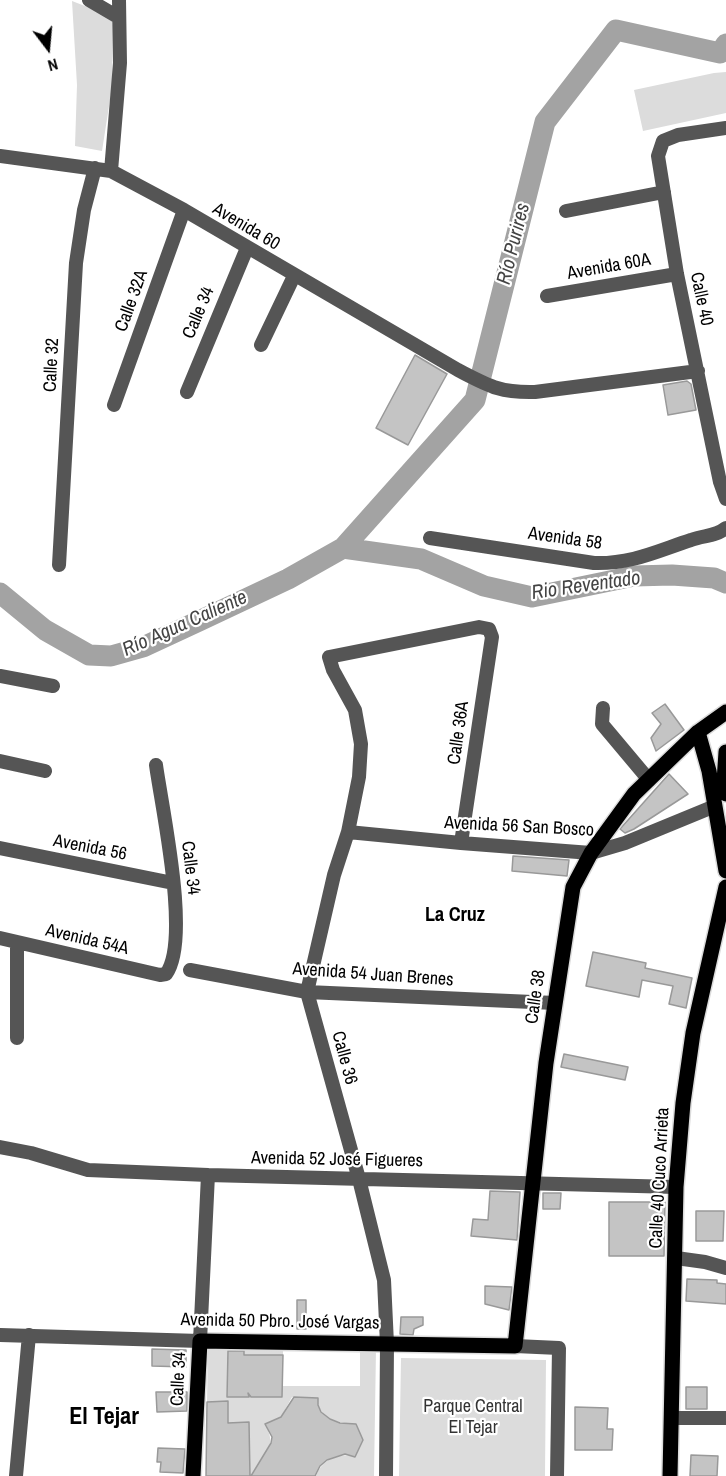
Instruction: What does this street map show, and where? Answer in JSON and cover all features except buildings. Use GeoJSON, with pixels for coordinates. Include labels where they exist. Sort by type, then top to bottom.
{"type":"FeatureCollection","features":[{"type":"Feature","properties":{"kind":"main road","name":"Calle 38"},"geometry":{"type":"LineString","coordinates":[[515,1346],[532,1182],[555,1002],[573,887],[591,853],[634,794],[698,732],[726,712]]}},
{"type":"Feature","properties":{"kind":"main road"},"geometry":{"type":"LineString","coordinates":[[698,732],[705,752],[726,871]]}},
{"type":"Feature","properties":{"kind":"main road"},"geometry":{"type":"LineString","coordinates":[[726,752],[724,781],[726,794]]}},
{"type":"Feature","properties":{"kind":"main road","name":"Calle 40 Cuco Arrieta"},"geometry":{"type":"LineString","coordinates":[[670,1476],[676,1187],[683,1103],[693,1033],[726,887]]}},
{"type":"Feature","properties":{"kind":"main road","name":"Avenida 50 Pbro. José Vargas"},"geometry":{"type":"LineString","coordinates":[[200,1341],[515,1346]]}},
{"type":"Feature","properties":{"kind":"main road","name":"Calle 34"},"geometry":{"type":"LineString","coordinates":[[194,1476],[200,1341]]}},
{"type":"Feature","properties":{"kind":"street"},"geometry":{"type":"LineString","coordinates":[[89,0],[118,17]]}},
{"type":"Feature","properties":{"kind":"street"},"geometry":{"type":"LineString","coordinates":[[111,171],[120,63],[119,0]]}},
{"type":"Feature","properties":{"kind":"street","name":"Calle 40"},"geometry":{"type":"LineString","coordinates":[[726,128],[678,135],[663,141],[658,156],[677,274],[720,482],[726,499]]}},
{"type":"Feature","properties":{"kind":"street","name":"Avenida 60"},"geometry":{"type":"LineString","coordinates":[[0,156],[111,171],[184,210],[458,370],[494,388],[512,393],[535,392],[698,371]]}},
{"type":"Feature","properties":{"kind":"street","name":"Calle 32"},"geometry":{"type":"LineString","coordinates":[[59,565],[76,263],[84,210],[95,168]]}},
{"type":"Feature","properties":{"kind":"street"},"geometry":{"type":"LineString","coordinates":[[566,211],[664,192]]}},
{"type":"Feature","properties":{"kind":"street","name":"Calle 32A"},"geometry":{"type":"LineString","coordinates":[[114,405],[184,210]]}},
{"type":"Feature","properties":{"kind":"street","name":"Calle 34"},"geometry":{"type":"LineString","coordinates":[[187,392],[247,248]]}},
{"type":"Feature","properties":{"kind":"street","name":"Avenida 60A"},"geometry":{"type":"LineString","coordinates":[[547,296],[677,274]]}},
{"type":"Feature","properties":{"kind":"street"},"geometry":{"type":"LineString","coordinates":[[261,345],[294,276]]}},
{"type":"Feature","properties":{"kind":"street","name":"Avenida 58"},"geometry":{"type":"LineString","coordinates":[[430,538],[594,563],[614,563],[635,560],[693,539],[717,535],[726,528]]}},
{"type":"Feature","properties":{"kind":"street","name":"Calle 36A"},"geometry":{"type":"LineString","coordinates":[[329,657],[479,627],[489,628],[492,637],[461,843]]}},
{"type":"Feature","properties":{"kind":"street","name":"Calle 36"},"geometry":{"type":"LineString","coordinates":[[329,657],[333,670],[355,710],[361,744],[359,777],[348,832],[334,875],[307,992],[359,1179],[384,1280],[387,1344],[386,1476]]}},
{"type":"Feature","properties":{"kind":"street"},"geometry":{"type":"LineString","coordinates":[[0,676],[53,686]]}},
{"type":"Feature","properties":{"kind":"street"},"geometry":{"type":"LineString","coordinates":[[603,708],[602,724],[649,780]]}},
{"type":"Feature","properties":{"kind":"street"},"geometry":{"type":"LineString","coordinates":[[0,761],[45,771]]}},
{"type":"Feature","properties":{"kind":"street","name":"Calle 34"},"geometry":{"type":"LineString","coordinates":[[156,765],[177,922],[175,947],[166,974]]}},
{"type":"Feature","properties":{"kind":"street","name":"Avenida 56 San Bosco"},"geometry":{"type":"LineString","coordinates":[[348,832],[591,853],[625,843],[715,806]]}},
{"type":"Feature","properties":{"kind":"street","name":"Avenida 56"},"geometry":{"type":"LineString","coordinates":[[0,848],[173,883]]}},
{"type":"Feature","properties":{"kind":"street","name":"Avenida 54A"},"geometry":{"type":"LineString","coordinates":[[0,938],[160,975],[166,974]]}},
{"type":"Feature","properties":{"kind":"street"},"geometry":{"type":"LineString","coordinates":[[17,942],[17,1038]]}},
{"type":"Feature","properties":{"kind":"street","name":"Avenida 54 Juan Brenes"},"geometry":{"type":"LineString","coordinates":[[190,969],[307,992],[555,1002]]}},
{"type":"Feature","properties":{"kind":"street","name":"Avenida 52 José Figueres"},"geometry":{"type":"LineString","coordinates":[[0,1147],[31,1153],[81,1169],[208,1175],[676,1187]]}},
{"type":"Feature","properties":{"kind":"street","name":"Calle 34"},"geometry":{"type":"LineString","coordinates":[[200,1341],[208,1175]]}},
{"type":"Feature","properties":{"kind":"street"},"geometry":{"type":"LineString","coordinates":[[676,1258],[726,1268]]}},
{"type":"Feature","properties":{"kind":"street","name":"Avenida 50 Pbro. José Vargas"},"geometry":{"type":"LineString","coordinates":[[0,1335],[200,1341]]}},
{"type":"Feature","properties":{"kind":"street"},"geometry":{"type":"LineString","coordinates":[[16,1476],[29,1335]]}},
{"type":"Feature","properties":{"kind":"street","name":"Avenida 50 Pbro. José Vargas"},"geometry":{"type":"LineString","coordinates":[[515,1346],[560,1348],[557,1476]]}},
{"type":"Feature","properties":{"kind":"street"},"geometry":{"type":"LineString","coordinates":[[671,1418],[726,1418]]}},
{"type":"Feature","properties":{"kind":"green space"},"geometry":{"type":"Polygon","coordinates":[[[72,1],[113,20],[112,87],[102,151],[75,146],[77,85],[72,1]]]}},
{"type":"Feature","properties":{"kind":"green space"},"geometry":{"type":"Polygon","coordinates":[[[726,72],[726,113],[643,131],[634,90],[726,72]]]}},
{"type":"Feature","properties":{"kind":"green space"},"geometry":{"type":"Polygon","coordinates":[[[208,1347],[228,1348],[228,1397],[282,1397],[282,1386],[360,1386],[360,1349],[376,1349],[374,1476],[316,1476],[322,1465],[331,1458],[343,1455],[355,1456],[363,1440],[356,1424],[343,1423],[326,1416],[317,1398],[292,1397],[281,1417],[265,1424],[270,1442],[257,1466],[261,1476],[250,1476],[228,1423],[228,1401],[207,1402],[208,1347]]]}},
{"type":"Feature","properties":{"kind":"green space"},"geometry":{"type":"Polygon","coordinates":[[[244,1348],[283,1349],[283,1355],[244,1355],[244,1348]]]}},
{"type":"Feature","properties":{"kind":"green space","name":"Parque Central El Tejar"},"geometry":{"type":"Polygon","coordinates":[[[401,1358],[546,1360],[545,1476],[399,1476],[401,1358]]]}},
{"type":"Feature","properties":{"kind":"waterway","name":"Río Purires"},"geometry":{"type":"LineString","coordinates":[[0,593],[45,630],[89,655],[111,656],[143,647],[199,621],[288,579],[343,548],[475,400],[545,122],[616,30],[720,53],[726,44]]}},
{"type":"Feature","properties":{"kind":"waterway","name":"Rio Reventado"},"geometry":{"type":"LineString","coordinates":[[343,548],[421,559],[484,586],[532,597],[634,576],[672,575],[714,578],[726,583]]}},
{"type":"Feature","properties":{"kind":"district","name":"La Cruz"},"geometry":{"type":"Point","coordinates":[455,916]}},
{"type":"Feature","properties":{"kind":"district","name":"El Tejar"},"geometry":{"type":"Point","coordinates":[104,1418]}},
{"type":"Feature","properties":{"kind":"water label","name":"Río Agua Caliente"},"geometry":{"type":"Point","coordinates":[185,624]}}]}
